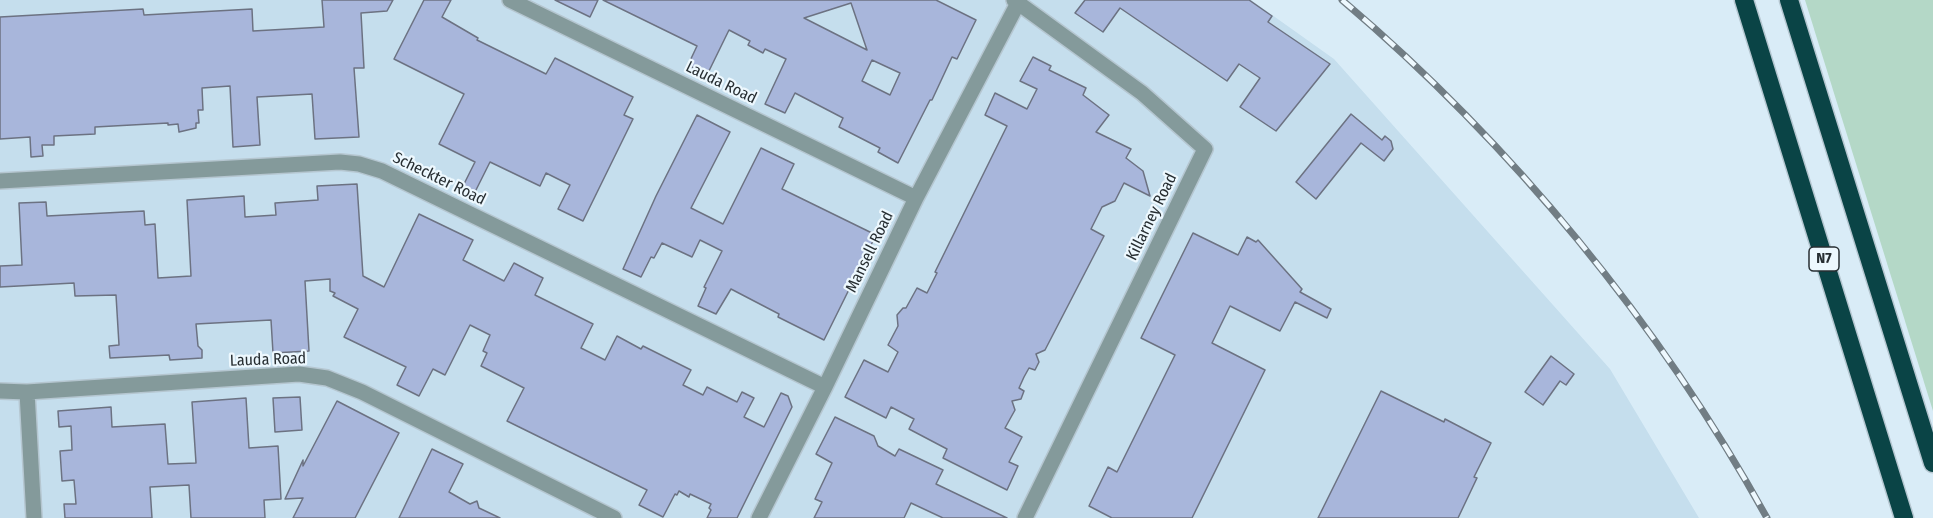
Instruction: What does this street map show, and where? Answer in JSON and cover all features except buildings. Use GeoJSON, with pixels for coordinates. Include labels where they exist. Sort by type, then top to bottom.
{"type":"FeatureCollection","features":[{"type":"Feature","properties":{"kind":"highway","name":"N7"},"geometry":{"type":"LineString","coordinates":[[1744,0],[1904,518]]}},
{"type":"Feature","properties":{"kind":"highway"},"geometry":{"type":"LineString","coordinates":[[1789,0],[1933,464]]}},
{"type":"Feature","properties":{"kind":"street","name":"Lauda Road"},"geometry":{"type":"LineString","coordinates":[[510,0],[916,198]]}},
{"type":"Feature","properties":{"kind":"street","name":"Mansell Road"},"geometry":{"type":"LineString","coordinates":[[759,518],[916,198],[1016,2]]}},
{"type":"Feature","properties":{"kind":"street","name":"Killarney Road"},"geometry":{"type":"LineString","coordinates":[[1016,2],[1142,93],[1205,149],[1025,518]]}},
{"type":"Feature","properties":{"kind":"street","name":"Scheckter Road"},"geometry":{"type":"LineString","coordinates":[[0,181],[340,162],[360,164],[401,180],[825,387]]}},
{"type":"Feature","properties":{"kind":"street","name":"Lauda Road"},"geometry":{"type":"LineString","coordinates":[[0,391],[27,392],[299,374],[327,378],[362,392],[614,518]]}},
{"type":"Feature","properties":{"kind":"street"},"geometry":{"type":"LineString","coordinates":[[27,392],[34,518]]}},
{"type":"Feature","properties":{"kind":"shaded area"},"geometry":{"type":"Polygon","coordinates":[[[0,0],[1251,0],[1334,59],[1610,369],[1699,518],[0,518],[0,0]]]}},
{"type":"Feature","properties":{"kind":"green space"},"geometry":{"type":"Polygon","coordinates":[[[1805,0],[1933,0],[1933,411],[1805,0]]]}},
{"type":"Feature","properties":{"kind":"railway"},"geometry":{"type":"LineString","coordinates":[[1342,0],[1404,55],[1465,114],[1578,240],[1679,375],[1725,446],[1767,518]]}}]}
